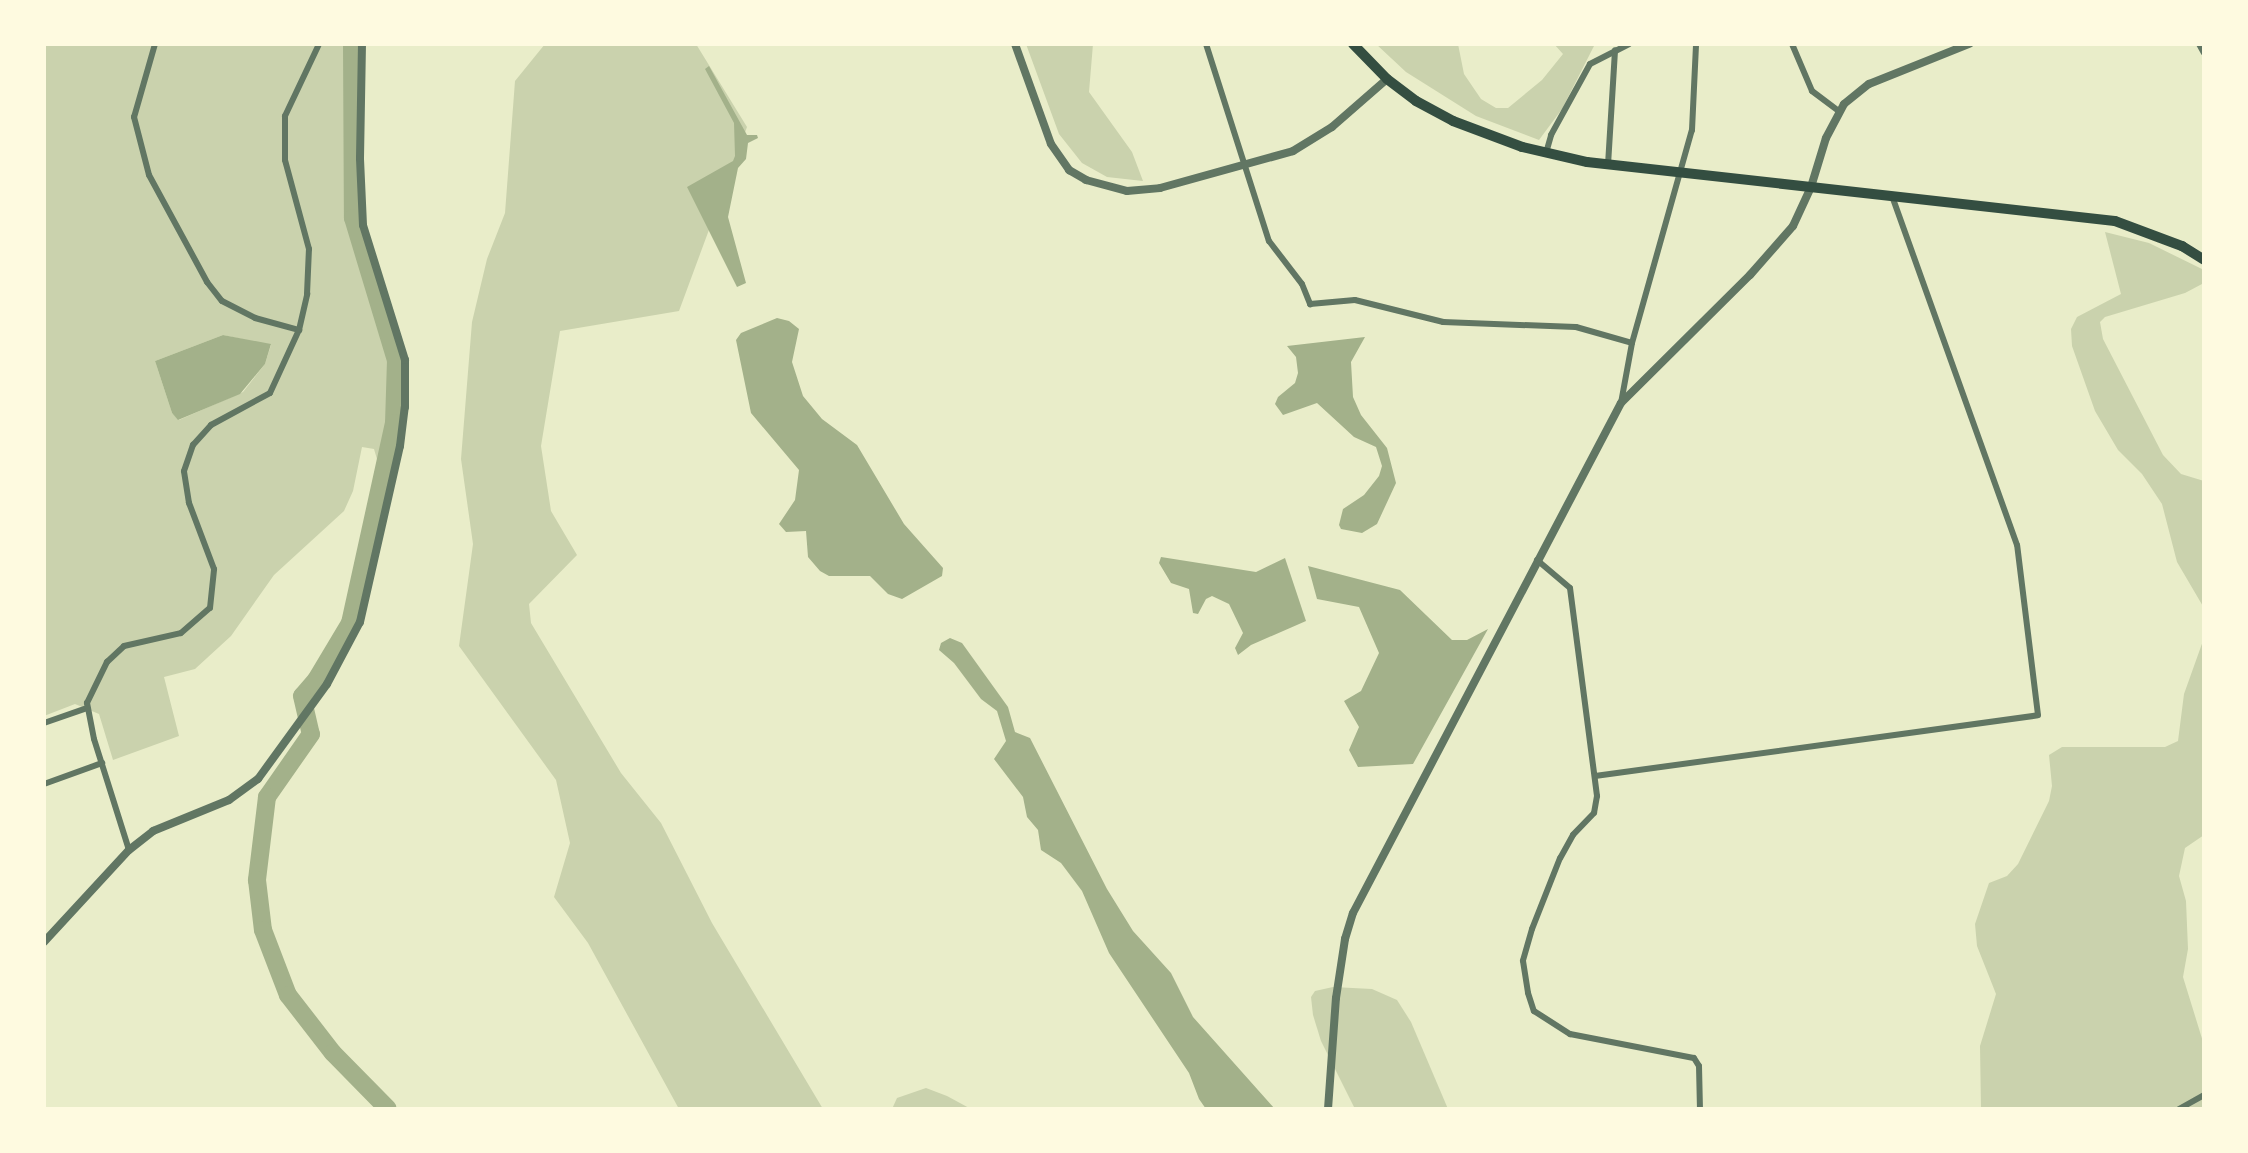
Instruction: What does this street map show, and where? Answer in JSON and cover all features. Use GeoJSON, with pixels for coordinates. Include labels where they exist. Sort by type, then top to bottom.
{"type":"FeatureCollection","features":[{"type":"Feature","properties":{"kind":"main road"},"geometry":{"type":"LineString","coordinates":[[1353,44],[1387,79],[1453,121],[1546,153],[1608,165],[2115,221],[2182,246],[2204,260]]}},
{"type":"Feature","properties":{"kind":"street"},"geometry":{"type":"LineString","coordinates":[[155,44],[134,117],[141,154],[149,175],[207,282],[222,301],[255,318],[299,330]]}},
{"type":"Feature","properties":{"kind":"street"},"geometry":{"type":"LineString","coordinates":[[129,850],[87,708],[102,670],[124,646],[181,633],[210,608],[214,569],[189,503],[184,471],[198,437],[211,425],[270,393],[299,330],[307,294],[309,249],[285,160],[285,112],[319,44]]}},
{"type":"Feature","properties":{"kind":"street"},"geometry":{"type":"LineString","coordinates":[[44,942],[129,850],[153,831],[229,800],[258,779],[327,684],[360,622],[400,446],[405,407],[405,360],[363,225],[360,158],[362,44]]}},
{"type":"Feature","properties":{"kind":"street"},"geometry":{"type":"LineString","coordinates":[[1015,44],[1051,144],[1077,176],[1113,189],[1138,191],[1246,166],[1293,151],[1360,106],[1387,79]]}},
{"type":"Feature","properties":{"kind":"street"},"geometry":{"type":"LineString","coordinates":[[1206,44],[1225,113],[1246,166],[1269,241],[1302,284],[1310,304],[1355,300],[1443,322],[1576,327],[1632,343]]}},
{"type":"Feature","properties":{"kind":"street"},"geometry":{"type":"LineString","coordinates":[[1546,153],[1551,135],[1590,64],[1629,44]]}},
{"type":"Feature","properties":{"kind":"street"},"geometry":{"type":"LineString","coordinates":[[1621,403],[1632,343],[1681,173],[1696,106],[1696,44]]}},
{"type":"Feature","properties":{"kind":"street"},"geometry":{"type":"LineString","coordinates":[[1792,44],[1812,91],[1839,111]]}},
{"type":"Feature","properties":{"kind":"street"},"geometry":{"type":"LineString","coordinates":[[1328,1109],[1336,998],[1345,939],[1353,913],[1621,403],[1793,226],[1839,111],[1869,84],[1969,44]]}},
{"type":"Feature","properties":{"kind":"street"},"geometry":{"type":"LineString","coordinates":[[2199,44],[2204,53]]}},
{"type":"Feature","properties":{"kind":"street"},"geometry":{"type":"LineString","coordinates":[[1608,165],[1615,50]]}},
{"type":"Feature","properties":{"kind":"street"},"geometry":{"type":"LineString","coordinates":[[1595,776],[2038,715],[2017,545],[1892,196]]}},
{"type":"Feature","properties":{"kind":"street"},"geometry":{"type":"LineString","coordinates":[[1537,560],[1570,588],[1595,776],[1594,813],[1573,835],[1560,858],[1529,938],[1523,961],[1528,993],[1534,1011],[1570,1034],[1694,1058],[1699,1066],[1700,1109]]}},
{"type":"Feature","properties":{"kind":"street"},"geometry":{"type":"LineString","coordinates":[[44,723],[87,708]]}},
{"type":"Feature","properties":{"kind":"street"},"geometry":{"type":"LineString","coordinates":[[44,784],[102,763]]}},
{"type":"Feature","properties":{"kind":"street"},"geometry":{"type":"LineString","coordinates":[[2179,1109],[2204,1095]]}},
{"type":"Feature","properties":{"kind":"shaded area"},"geometry":{"type":"Polygon","coordinates":[[[44,44],[355,44],[357,224],[398,357],[398,427],[380,515],[369,515],[379,466],[374,449],[362,447],[353,491],[344,511],[274,575],[231,636],[195,669],[164,677],[179,736],[113,760],[99,714],[75,704],[44,716],[44,44]],[[223,335],[155,361],[172,413],[179,420],[243,392],[265,364],[271,345],[223,335]]]}},
{"type":"Feature","properties":{"kind":"shaded area"},"geometry":{"type":"Polygon","coordinates":[[[545,44],[696,44],[747,127],[679,311],[560,331],[541,446],[551,511],[577,555],[529,604],[531,623],[621,773],[661,823],[712,923],[823,1109],[679,1109],[588,943],[554,897],[570,843],[556,780],[459,646],[473,544],[461,459],[472,322],[487,259],[505,213],[515,81],[545,44]]]}},
{"type":"Feature","properties":{"kind":"shaded area"},"geometry":{"type":"Polygon","coordinates":[[[1026,44],[1093,44],[1089,92],[1132,152],[1143,181],[1107,177],[1082,163],[1059,134],[1026,44]]]}},
{"type":"Feature","properties":{"kind":"shaded area"},"geometry":{"type":"Polygon","coordinates":[[[1376,44],[1458,44],[1464,74],[1481,99],[1496,108],[1508,108],[1542,80],[1563,54],[1554,44],[1595,44],[1562,109],[1539,140],[1476,116],[1406,72],[1376,44]]]}},
{"type":"Feature","properties":{"kind":"shaded area"},"geometry":{"type":"Polygon","coordinates":[[[709,66],[747,135],[757,135],[758,138],[748,143],[746,159],[738,168],[728,217],[746,283],[737,287],[687,187],[733,161],[735,156],[734,123],[705,69],[709,66]]]}},
{"type":"Feature","properties":{"kind":"shaded area"},"geometry":{"type":"Polygon","coordinates":[[[2105,232],[2149,243],[2204,270],[2202,284],[2185,293],[2105,317],[2100,322],[2103,339],[2163,455],[2181,474],[2204,481],[2204,608],[2177,562],[2162,504],[2142,474],[2118,450],[2095,411],[2072,346],[2071,329],[2077,317],[2121,294],[2105,232]]]}},
{"type":"Feature","properties":{"kind":"shaded area"},"geometry":{"type":"Polygon","coordinates":[[[777,318],[789,321],[799,329],[792,362],[803,396],[822,419],[857,445],[904,524],[943,568],[942,576],[902,599],[888,594],[870,576],[829,576],[820,571],[808,557],[806,531],[786,532],[779,524],[795,500],[799,470],[751,413],[736,340],[741,333],[777,318]]]}},
{"type":"Feature","properties":{"kind":"shaded area"},"geometry":{"type":"Polygon","coordinates":[[[223,335],[271,344],[265,364],[240,394],[178,420],[172,413],[155,361],[223,335]]]}},
{"type":"Feature","properties":{"kind":"shaded area"},"geometry":{"type":"Polygon","coordinates":[[[1365,337],[1351,362],[1353,397],[1361,415],[1387,448],[1396,483],[1377,524],[1362,533],[1341,529],[1339,525],[1343,509],[1364,495],[1379,476],[1382,466],[1376,447],[1354,437],[1317,403],[1283,415],[1275,404],[1278,397],[1295,383],[1298,373],[1296,357],[1287,346],[1365,337]]]}},
{"type":"Feature","properties":{"kind":"shaded area"},"geometry":{"type":"Polygon","coordinates":[[[1161,557],[1256,572],[1285,558],[1306,621],[1251,645],[1238,655],[1235,648],[1243,633],[1229,604],[1212,596],[1206,599],[1198,614],[1193,613],[1189,589],[1171,583],[1159,563],[1161,557]]]}},
{"type":"Feature","properties":{"kind":"shaded area"},"geometry":{"type":"Polygon","coordinates":[[[1308,566],[1400,590],[1452,640],[1467,640],[1488,629],[1413,764],[1358,767],[1349,750],[1359,727],[1344,701],[1361,691],[1379,653],[1359,607],[1317,599],[1308,566]]]}},
{"type":"Feature","properties":{"kind":"shaded area"},"geometry":{"type":"Polygon","coordinates":[[[950,638],[962,643],[1008,707],[1015,732],[1030,738],[1107,889],[1133,931],[1171,973],[1193,1017],[1275,1109],[1206,1109],[1199,1099],[1189,1073],[1109,953],[1082,891],[1061,863],[1041,850],[1038,830],[1027,817],[1023,797],[994,759],[1006,741],[997,711],[981,699],[954,663],[939,650],[941,643],[950,638]]]}},
{"type":"Feature","properties":{"kind":"shaded area"},"geometry":{"type":"Polygon","coordinates":[[[2204,638],[2204,835],[2185,848],[2179,876],[2186,901],[2188,949],[2183,977],[2204,1045],[2204,1109],[1981,1109],[1980,1046],[1996,994],[1977,946],[1975,924],[1989,883],[2007,876],[2018,864],[2049,801],[2052,786],[2049,755],[2062,747],[2165,747],[2178,741],[2184,694],[2204,638]]]}},
{"type":"Feature","properties":{"kind":"shaded area"},"geometry":{"type":"Polygon","coordinates":[[[1333,987],[1372,989],[1397,1000],[1411,1022],[1448,1109],[1355,1109],[1321,1041],[1313,1015],[1311,997],[1315,991],[1333,987]]]}},
{"type":"Feature","properties":{"kind":"shaded area"},"geometry":{"type":"Polygon","coordinates":[[[926,1088],[971,1109],[892,1109],[897,1098],[926,1088]]]}},
{"type":"Feature","properties":{"kind":"waterway"},"geometry":{"type":"LineString","coordinates":[[352,44],[353,218],[396,360],[394,423],[350,623],[316,680],[302,696],[311,734],[267,797],[257,880],[263,930],[288,995],[333,1053],[388,1109]]}}]}
